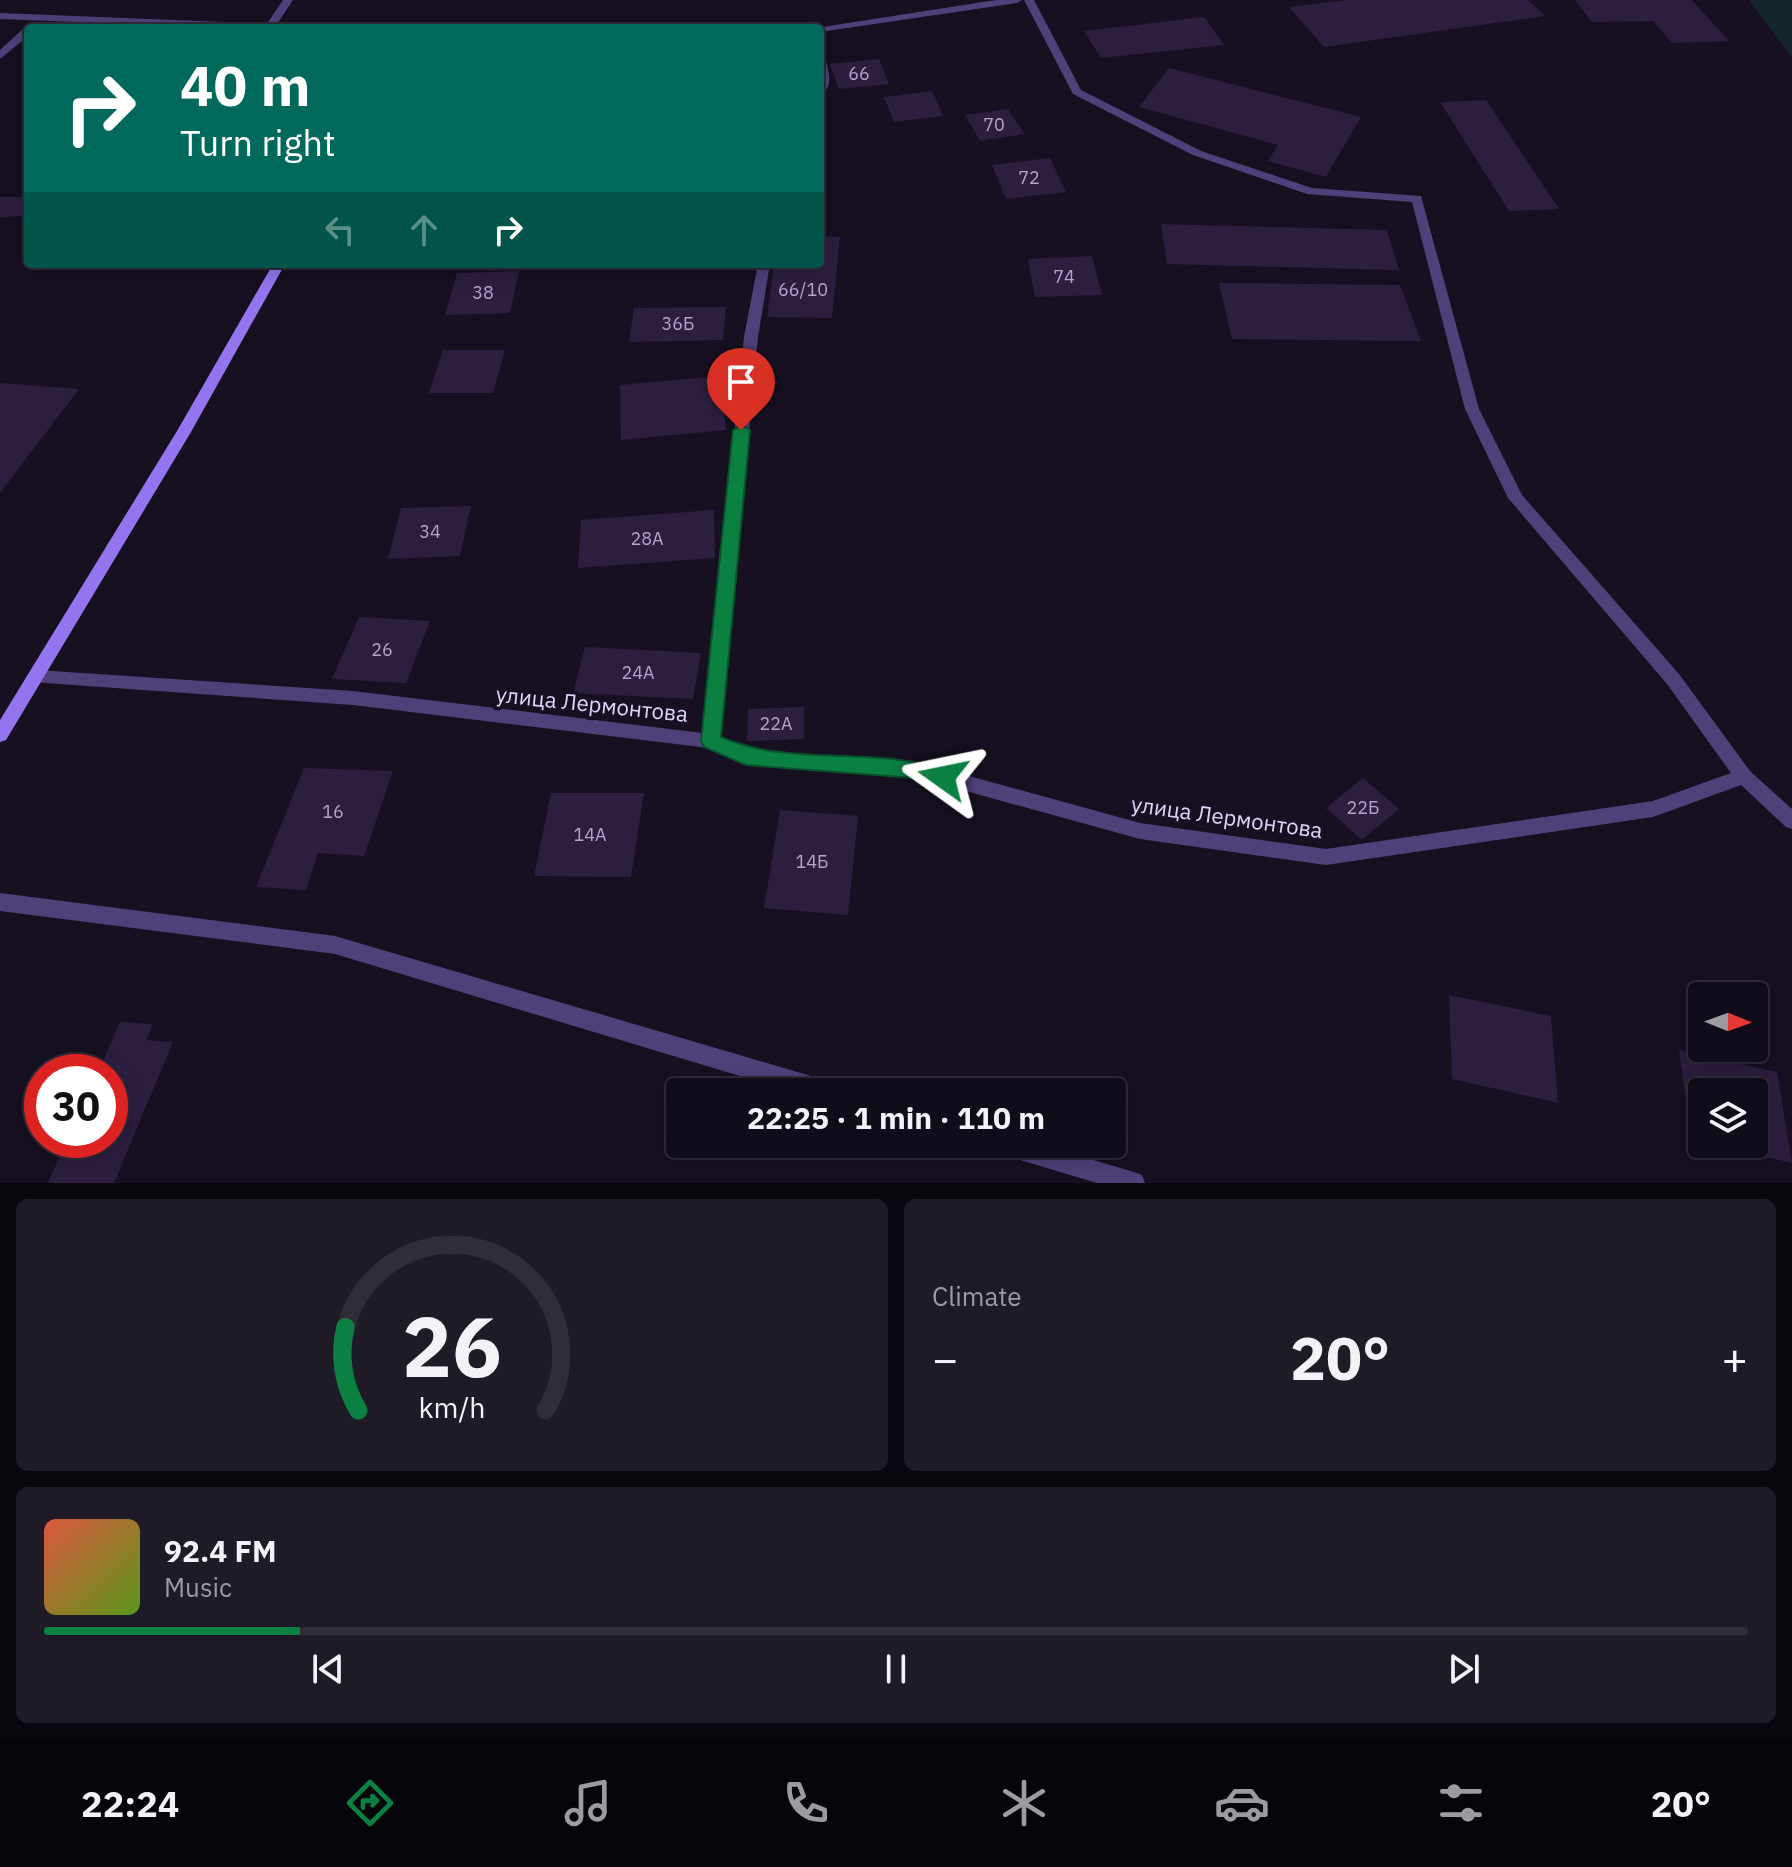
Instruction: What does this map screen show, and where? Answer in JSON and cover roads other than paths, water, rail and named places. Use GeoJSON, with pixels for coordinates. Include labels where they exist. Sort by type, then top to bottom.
{"type":"FeatureCollection","features":[{"type":"Feature","properties":{"kind":"main road"},"geometry":{"type":"LineString","coordinates":[[0,735],[184,432],[277,268]]}},
{"type":"Feature","properties":{"kind":"street"},"geometry":{"type":"LineString","coordinates":[[272,24],[288,0]]}},
{"type":"Feature","properties":{"kind":"street"},"geometry":{"type":"LineString","coordinates":[[824,28],[1017,0]]}},
{"type":"Feature","properties":{"kind":"street"},"geometry":{"type":"LineString","coordinates":[[1029,0],[1077,92],[1197,153],[1311,191],[1417,199],[1472,409],[1516,498],[1673,679],[1744,776],[1792,821]]}},
{"type":"Feature","properties":{"kind":"street"},"geometry":{"type":"LineString","coordinates":[[0,16],[242,24]]}},
{"type":"Feature","properties":{"kind":"street"},"geometry":{"type":"LineString","coordinates":[[34,24],[42,17]]}},
{"type":"Feature","properties":{"kind":"street"},"geometry":{"type":"LineString","coordinates":[[0,56],[24,34]]}},
{"type":"Feature","properties":{"kind":"street"},"geometry":{"type":"LineString","coordinates":[[711,741],[751,337],[763,268]]}},
{"type":"Feature","properties":{"kind":"street","name":"улица Лермонтова"},"geometry":{"type":"LineString","coordinates":[[37,677],[353,698],[711,741],[746,757],[915,769],[1140,831],[1326,857],[1653,809],[1744,776]]}},
{"type":"Feature","properties":{"kind":"street"},"geometry":{"type":"LineString","coordinates":[[0,902],[335,945],[781,1078]]}},
{"type":"Feature","properties":{"kind":"street"},"geometry":{"type":"LineString","coordinates":[[1050,1158],[1134,1183]]}}]}
